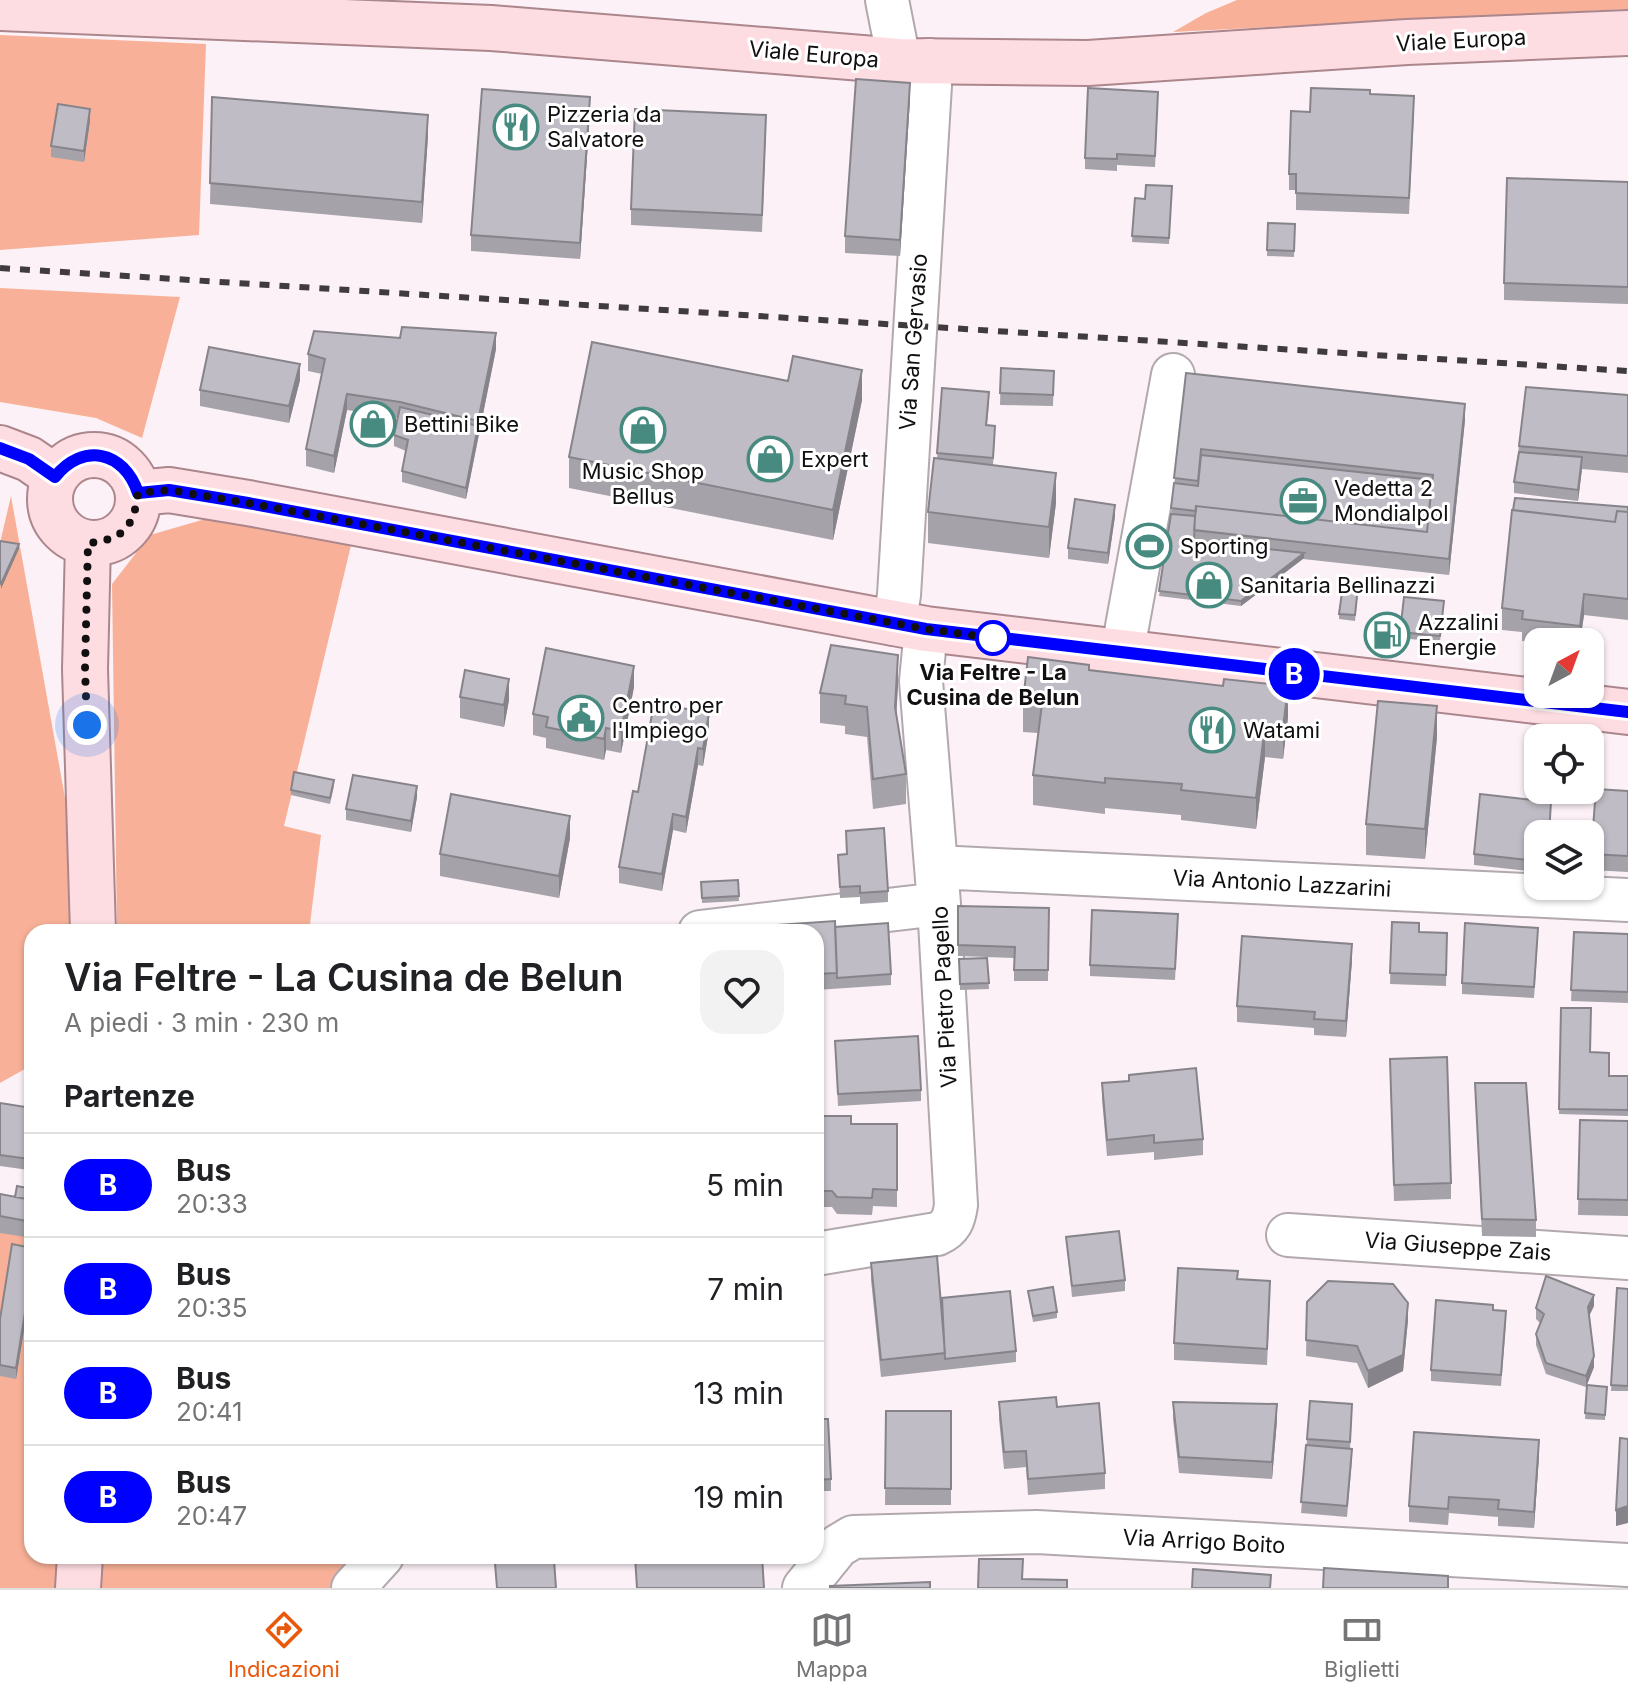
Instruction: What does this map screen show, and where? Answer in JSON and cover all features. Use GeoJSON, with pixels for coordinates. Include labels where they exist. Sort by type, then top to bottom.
{"type":"FeatureCollection","features":[{"type":"Feature","properties":{"kind":"main road","name":"Viale Europa"},"geometry":{"type":"LineString","coordinates":[[0,8],[491,28],[914,60],[1088,63],[1407,42],[1628,33]]}},
{"type":"Feature","properties":{"kind":"main road"},"geometry":{"type":"LineString","coordinates":[[0,448],[29,459],[55,477]]}},
{"type":"Feature","properties":{"kind":"main road"},"geometry":{"type":"LineString","coordinates":[[102,456],[115,460],[125,468],[138,493],[136,513],[125,530],[108,541],[88,543],[71,537],[59,526],[51,511],[49,493],[55,477],[75,458],[102,456]]}},
{"type":"Feature","properties":{"kind":"main road"},"geometry":{"type":"LineString","coordinates":[[138,493],[169,490],[248,503],[910,626],[1122,654],[1628,712]]}},
{"type":"Feature","properties":{"kind":"main road"},"geometry":{"type":"LineString","coordinates":[[88,543],[85,669],[93,924]]}},
{"type":"Feature","properties":{"kind":"main road"},"geometry":{"type":"LineString","coordinates":[[78,1588],[80,1564]]}},
{"type":"Feature","properties":{"kind":"street","name":"Via San Gervasio"},"geometry":{"type":"LineString","coordinates":[[887,0],[914,60],[930,85],[899,595],[910,626]]}},
{"type":"Feature","properties":{"kind":"street"},"geometry":{"type":"LineString","coordinates":[[1122,654],[1173,375]]}},
{"type":"Feature","properties":{"kind":"street","name":"Via Pietro Pagello"},"geometry":{"type":"LineString","coordinates":[[824,1253],[937,1234],[945,1230],[954,1216],[956,1205],[938,885],[921,681],[910,626]]}},
{"type":"Feature","properties":{"kind":"street","name":"Via Antonio Lazzarini"},"geometry":{"type":"LineString","coordinates":[[741,924],[938,885],[1628,900]]}},
{"type":"Feature","properties":{"kind":"street","name":"Via Giuseppe Zais"},"geometry":{"type":"LineString","coordinates":[[1288,1235],[1628,1258]]}},
{"type":"Feature","properties":{"kind":"street","name":"Via Arrigo Boito"},"geometry":{"type":"LineString","coordinates":[[824,1563],[838,1546],[853,1537],[1013,1531],[1628,1565]]}},
{"type":"Feature","properties":{"kind":"street"},"geometry":{"type":"LineString","coordinates":[[353,1588],[375,1564]]}},
{"type":"Feature","properties":{"kind":"street","name":"Via Arrigo Boito"},"geometry":{"type":"LineString","coordinates":[[804,1588],[823,1564]]}},
{"type":"Feature","properties":{"kind":"shaded area"},"geometry":{"type":"Polygon","coordinates":[[[1237,0],[1628,0],[1628,9],[1173,32],[1237,0]]]}},
{"type":"Feature","properties":{"kind":"shaded area"},"geometry":{"type":"Polygon","coordinates":[[[0,35],[206,44],[199,235],[0,250],[0,35]]]}},
{"type":"Feature","properties":{"kind":"shaded area"},"geometry":{"type":"Polygon","coordinates":[[[0,288],[180,297],[142,438],[96,418],[0,402],[0,288]]]}},
{"type":"Feature","properties":{"kind":"shaded area"},"geometry":{"type":"Polygon","coordinates":[[[11,496],[88,924],[24,924],[24,1070],[0,1083],[0,543],[11,496]]]}},
{"type":"Feature","properties":{"kind":"shaded area"},"geometry":{"type":"Polygon","coordinates":[[[233,511],[352,541],[284,826],[321,835],[310,924],[117,924],[112,584],[150,535],[233,511]]]}},
{"type":"Feature","properties":{"kind":"shaded area"},"geometry":{"type":"Polygon","coordinates":[[[24,1198],[24,1564],[360,1564],[338,1588],[0,1588],[0,1210],[24,1198]]]}},
{"type":"Feature","properties":{"kind":"building"},"geometry":{"type":"Polygon","coordinates":[[[856,79],[910,83],[900,240],[845,236],[856,79]]]}},
{"type":"Feature","properties":{"kind":"building"},"geometry":{"type":"Polygon","coordinates":[[[1088,88],[1158,92],[1155,156],[1117,154],[1117,159],[1085,158],[1088,88]]]}},
{"type":"Feature","properties":{"kind":"building"},"geometry":{"type":"Polygon","coordinates":[[[1311,88],[1370,90],[1370,94],[1414,96],[1409,198],[1296,193],[1296,174],[1289,174],[1291,111],[1310,112],[1311,88]]]}},
{"type":"Feature","properties":{"kind":"building"},"geometry":{"type":"Polygon","coordinates":[[[482,89],[590,97],[580,243],[471,235],[482,89]]]}},
{"type":"Feature","properties":{"kind":"building"},"geometry":{"type":"Polygon","coordinates":[[[212,97],[428,115],[422,202],[210,183],[212,97]]]}},
{"type":"Feature","properties":{"kind":"building"},"geometry":{"type":"Polygon","coordinates":[[[58,104],[90,109],[84,151],[51,146],[58,104]]]}},
{"type":"Feature","properties":{"kind":"building"},"geometry":{"type":"Polygon","coordinates":[[[635,109],[766,115],[762,215],[631,209],[635,109]]]}},
{"type":"Feature","properties":{"kind":"building"},"geometry":{"type":"Polygon","coordinates":[[[1507,178],[1628,182],[1628,287],[1504,283],[1507,178]]]}},
{"type":"Feature","properties":{"kind":"building"},"geometry":{"type":"Polygon","coordinates":[[[1146,185],[1172,186],[1169,238],[1132,236],[1135,198],[1145,199],[1146,185]]]}},
{"type":"Feature","properties":{"kind":"building"},"geometry":{"type":"Polygon","coordinates":[[[1268,223],[1295,224],[1294,251],[1267,250],[1268,223]]]}},
{"type":"Feature","properties":{"kind":"building"},"geometry":{"type":"Polygon","coordinates":[[[402,327],[496,333],[478,421],[400,402],[347,394],[334,456],[306,449],[325,359],[308,354],[314,331],[400,338],[402,327]]]}},
{"type":"Feature","properties":{"kind":"building"},"geometry":{"type":"Polygon","coordinates":[[[592,342],[788,381],[793,356],[862,370],[833,510],[569,457],[592,342]]]}},
{"type":"Feature","properties":{"kind":"building"},"geometry":{"type":"Polygon","coordinates":[[[209,347],[300,364],[289,406],[200,390],[209,347]]]}},
{"type":"Feature","properties":{"kind":"building"},"geometry":{"type":"Polygon","coordinates":[[[1001,368],[1054,371],[1053,395],[1000,393],[1001,368]]]}},
{"type":"Feature","properties":{"kind":"building"},"geometry":{"type":"Polygon","coordinates":[[[1186,373],[1465,404],[1449,559],[1194,530],[1196,506],[1427,532],[1433,475],[1201,449],[1198,481],[1174,478],[1186,373]]]}},
{"type":"Feature","properties":{"kind":"building"},"geometry":{"type":"Polygon","coordinates":[[[1526,387],[1628,395],[1628,456],[1519,446],[1526,387]]]}},
{"type":"Feature","properties":{"kind":"building"},"geometry":{"type":"Polygon","coordinates":[[[942,388],[989,392],[986,425],[995,426],[993,458],[937,453],[942,388]]]}},
{"type":"Feature","properties":{"kind":"building"},"geometry":{"type":"Polygon","coordinates":[[[400,407],[478,426],[466,488],[402,471],[408,440],[394,435],[400,407]]]}},
{"type":"Feature","properties":{"kind":"building"},"geometry":{"type":"Polygon","coordinates":[[[1519,452],[1582,457],[1578,490],[1514,482],[1519,452]]]}},
{"type":"Feature","properties":{"kind":"building"},"geometry":{"type":"Polygon","coordinates":[[[1201,455],[1432,480],[1427,532],[1196,506],[1196,511],[1171,508],[1174,483],[1198,486],[1201,455]]]}},
{"type":"Feature","properties":{"kind":"building"},"geometry":{"type":"Polygon","coordinates":[[[934,458],[1056,473],[1049,527],[928,512],[934,458]]]}},
{"type":"Feature","properties":{"kind":"building"},"geometry":{"type":"Polygon","coordinates":[[[1515,498],[1628,507],[1628,512],[1617,511],[1615,522],[1513,510],[1515,498]]]}},
{"type":"Feature","properties":{"kind":"building"},"geometry":{"type":"Polygon","coordinates":[[[1075,499],[1115,505],[1108,553],[1068,548],[1075,499]]]}},
{"type":"Feature","properties":{"kind":"building"},"geometry":{"type":"Polygon","coordinates":[[[1512,510],[1615,522],[1617,511],[1628,512],[1628,599],[1584,594],[1580,626],[1522,619],[1523,611],[1502,608],[1512,510]]]}},
{"type":"Feature","properties":{"kind":"building"},"geometry":{"type":"Polygon","coordinates":[[[1171,514],[1195,516],[1194,541],[1304,553],[1241,601],[1159,591],[1171,514]]]}},
{"type":"Feature","properties":{"kind":"building"},"geometry":{"type":"Polygon","coordinates":[[[0,541],[19,544],[1,584],[0,583],[0,541]]]}},
{"type":"Feature","properties":{"kind":"building"},"geometry":{"type":"Polygon","coordinates":[[[1343,585],[1358,586],[1355,615],[1339,614],[1343,585]]]}},
{"type":"Feature","properties":{"kind":"building"},"geometry":{"type":"Polygon","coordinates":[[[1404,597],[1444,601],[1440,636],[1400,632],[1404,597]]]}},
{"type":"Feature","properties":{"kind":"building"},"geometry":{"type":"Polygon","coordinates":[[[831,645],[898,655],[895,707],[906,774],[873,779],[867,707],[845,704],[846,696],[820,693],[831,645]]]}},
{"type":"Feature","properties":{"kind":"building"},"geometry":{"type":"Polygon","coordinates":[[[546,648],[634,666],[621,731],[606,728],[604,739],[546,727],[548,717],[533,714],[546,648]]]}},
{"type":"Feature","properties":{"kind":"building"},"geometry":{"type":"Polygon","coordinates":[[[1028,657],[1089,665],[1089,670],[1223,686],[1224,679],[1288,686],[1283,728],[1265,726],[1256,798],[1181,790],[1182,784],[1105,778],[1105,783],[1033,775],[1042,704],[1023,701],[1028,657]]]}},
{"type":"Feature","properties":{"kind":"building"},"geometry":{"type":"Polygon","coordinates":[[[465,670],[509,679],[504,705],[460,697],[465,670]]]}},
{"type":"Feature","properties":{"kind":"building"},"geometry":{"type":"Polygon","coordinates":[[[1378,701],[1437,706],[1425,829],[1366,824],[1378,701]]]}},
{"type":"Feature","properties":{"kind":"building"},"geometry":{"type":"Polygon","coordinates":[[[654,703],[709,713],[703,749],[698,748],[686,817],[673,814],[662,874],[619,867],[633,791],[638,792],[654,703]]]}},
{"type":"Feature","properties":{"kind":"building"},"geometry":{"type":"Polygon","coordinates":[[[294,772],[334,780],[330,798],[291,790],[294,772]]]}},
{"type":"Feature","properties":{"kind":"building"},"geometry":{"type":"Polygon","coordinates":[[[353,775],[417,786],[411,821],[346,809],[353,775]]]}},
{"type":"Feature","properties":{"kind":"building"},"geometry":{"type":"Polygon","coordinates":[[[1604,790],[1628,791],[1628,856],[1604,855],[1604,820],[1594,820],[1595,804],[1604,804],[1604,790]]]}},
{"type":"Feature","properties":{"kind":"building"},"geometry":{"type":"Polygon","coordinates":[[[451,794],[570,816],[559,876],[440,854],[451,794]]]}},
{"type":"Feature","properties":{"kind":"building"},"geometry":{"type":"Polygon","coordinates":[[[1480,794],[1524,799],[1524,804],[1551,804],[1550,820],[1524,820],[1524,859],[1474,854],[1480,794]]]}},
{"type":"Feature","properties":{"kind":"building"},"geometry":{"type":"Polygon","coordinates":[[[884,828],[888,891],[860,893],[860,886],[840,887],[838,855],[847,854],[846,831],[884,828]]]}},
{"type":"Feature","properties":{"kind":"building"},"geometry":{"type":"Polygon","coordinates":[[[738,880],[739,896],[702,898],[701,882],[738,880]]]}},
{"type":"Feature","properties":{"kind":"building"},"geometry":{"type":"Polygon","coordinates":[[[958,906],[1049,908],[1048,970],[1014,970],[1015,947],[958,945],[958,906]]]}},
{"type":"Feature","properties":{"kind":"building"},"geometry":{"type":"Polygon","coordinates":[[[1092,910],[1178,914],[1175,969],[1090,965],[1092,910]]]}},
{"type":"Feature","properties":{"kind":"building"},"geometry":{"type":"Polygon","coordinates":[[[835,921],[837,973],[824,974],[824,924],[792,924],[835,921]]]}},
{"type":"Feature","properties":{"kind":"building"},"geometry":{"type":"Polygon","coordinates":[[[1392,922],[1419,923],[1419,932],[1447,933],[1446,975],[1390,973],[1392,922]]]}},
{"type":"Feature","properties":{"kind":"building"},"geometry":{"type":"Polygon","coordinates":[[[888,923],[891,974],[837,978],[835,927],[888,923]]]}},
{"type":"Feature","properties":{"kind":"building"},"geometry":{"type":"Polygon","coordinates":[[[1465,923],[1538,928],[1534,987],[1462,983],[1465,923]]]}},
{"type":"Feature","properties":{"kind":"building"},"geometry":{"type":"Polygon","coordinates":[[[1574,932],[1628,934],[1628,992],[1571,990],[1574,932]]]}},
{"type":"Feature","properties":{"kind":"building"},"geometry":{"type":"Polygon","coordinates":[[[1242,936],[1352,944],[1346,1021],[1314,1019],[1315,1012],[1237,1006],[1242,936]]]}},
{"type":"Feature","properties":{"kind":"building"},"geometry":{"type":"Polygon","coordinates":[[[987,958],[989,983],[960,984],[959,959],[987,958]]]}},
{"type":"Feature","properties":{"kind":"building"},"geometry":{"type":"Polygon","coordinates":[[[1561,1008],[1591,1008],[1590,1052],[1609,1053],[1609,1076],[1628,1076],[1628,1110],[1559,1109],[1561,1008]]]}},
{"type":"Feature","properties":{"kind":"building"},"geometry":{"type":"Polygon","coordinates":[[[918,1036],[921,1090],[838,1094],[835,1041],[918,1036]]]}},
{"type":"Feature","properties":{"kind":"building"},"geometry":{"type":"Polygon","coordinates":[[[1447,1057],[1451,1183],[1394,1185],[1390,1059],[1447,1057]]]}},
{"type":"Feature","properties":{"kind":"building"},"geometry":{"type":"Polygon","coordinates":[[[1196,1068],[1203,1139],[1154,1143],[1154,1135],[1107,1140],[1102,1083],[1129,1081],[1129,1075],[1196,1068]]]}},
{"type":"Feature","properties":{"kind":"building"},"geometry":{"type":"Polygon","coordinates":[[[1475,1083],[1526,1083],[1536,1220],[1482,1219],[1475,1083]]]}},
{"type":"Feature","properties":{"kind":"building"},"geometry":{"type":"Polygon","coordinates":[[[0,1103],[24,1107],[24,1158],[0,1155],[0,1103]]]}},
{"type":"Feature","properties":{"kind":"building"},"geometry":{"type":"Polygon","coordinates":[[[824,1116],[851,1116],[851,1124],[897,1124],[897,1190],[873,1189],[872,1198],[837,1197],[832,1191],[824,1191],[824,1116]]]}},
{"type":"Feature","properties":{"kind":"building"},"geometry":{"type":"Polygon","coordinates":[[[1580,1120],[1628,1121],[1628,1200],[1578,1199],[1580,1120]]]}},
{"type":"Feature","properties":{"kind":"building"},"geometry":{"type":"Polygon","coordinates":[[[17,1186],[24,1187],[24,1199],[15,1197],[17,1186]]]}},
{"type":"Feature","properties":{"kind":"building"},"geometry":{"type":"Polygon","coordinates":[[[0,1194],[24,1198],[24,1220],[0,1216],[0,1194]]]}},
{"type":"Feature","properties":{"kind":"building"},"geometry":{"type":"Polygon","coordinates":[[[1119,1231],[1125,1280],[1072,1286],[1066,1237],[1119,1231]]]}},
{"type":"Feature","properties":{"kind":"building"},"geometry":{"type":"Polygon","coordinates":[[[12,1244],[24,1246],[24,1319],[16,1368],[0,1365],[0,1319],[12,1244]]]}},
{"type":"Feature","properties":{"kind":"building"},"geometry":{"type":"Polygon","coordinates":[[[937,1256],[945,1353],[881,1360],[871,1263],[937,1256]]]}},
{"type":"Feature","properties":{"kind":"building"},"geometry":{"type":"Polygon","coordinates":[[[1178,1268],[1238,1271],[1237,1279],[1270,1281],[1267,1349],[1174,1343],[1178,1268]]]}},
{"type":"Feature","properties":{"kind":"building"},"geometry":{"type":"Polygon","coordinates":[[[1546,1276],[1594,1295],[1588,1307],[1594,1356],[1586,1376],[1546,1363],[1536,1334],[1544,1314],[1536,1308],[1546,1276]]]}},
{"type":"Feature","properties":{"kind":"building"},"geometry":{"type":"Polygon","coordinates":[[[1328,1281],[1393,1284],[1408,1303],[1403,1355],[1368,1371],[1357,1346],[1306,1340],[1307,1302],[1328,1281]]]}},
{"type":"Feature","properties":{"kind":"building"},"geometry":{"type":"Polygon","coordinates":[[[1053,1287],[1057,1312],[1033,1316],[1028,1291],[1053,1287]]]}},
{"type":"Feature","properties":{"kind":"building"},"geometry":{"type":"Polygon","coordinates":[[[1617,1288],[1628,1289],[1628,1386],[1611,1385],[1617,1288]]]}},
{"type":"Feature","properties":{"kind":"building"},"geometry":{"type":"Polygon","coordinates":[[[1010,1291],[1016,1351],[945,1359],[942,1298],[1010,1291]]]}},
{"type":"Feature","properties":{"kind":"building"},"geometry":{"type":"Polygon","coordinates":[[[1436,1300],[1493,1305],[1493,1310],[1506,1311],[1501,1375],[1431,1370],[1436,1300]]]}},
{"type":"Feature","properties":{"kind":"building"},"geometry":{"type":"Polygon","coordinates":[[[1587,1385],[1607,1387],[1605,1415],[1585,1413],[1587,1385]]]}},
{"type":"Feature","properties":{"kind":"building"},"geometry":{"type":"Polygon","coordinates":[[[1056,1397],[1057,1407],[1099,1403],[1105,1473],[1028,1479],[1026,1451],[1004,1452],[999,1402],[1056,1397]]]}},
{"type":"Feature","properties":{"kind":"building"},"geometry":{"type":"Polygon","coordinates":[[[1310,1401],[1352,1404],[1350,1442],[1307,1439],[1310,1401]]]}},
{"type":"Feature","properties":{"kind":"building"},"geometry":{"type":"Polygon","coordinates":[[[1173,1402],[1277,1404],[1272,1462],[1179,1457],[1173,1402]]]}},
{"type":"Feature","properties":{"kind":"building"},"geometry":{"type":"Polygon","coordinates":[[[886,1411],[951,1411],[951,1489],[885,1488],[886,1411]]]}},
{"type":"Feature","properties":{"kind":"building"},"geometry":{"type":"Polygon","coordinates":[[[824,1419],[828,1419],[831,1479],[824,1479],[824,1419]]]}},
{"type":"Feature","properties":{"kind":"building"},"geometry":{"type":"Polygon","coordinates":[[[1414,1432],[1539,1440],[1534,1512],[1498,1509],[1499,1500],[1449,1497],[1448,1509],[1409,1506],[1414,1432]]]}},
{"type":"Feature","properties":{"kind":"building"},"geometry":{"type":"Polygon","coordinates":[[[1620,1438],[1628,1439],[1628,1506],[1616,1510],[1620,1438]]]}},
{"type":"Feature","properties":{"kind":"building"},"geometry":{"type":"Polygon","coordinates":[[[1306,1445],[1352,1449],[1347,1506],[1301,1502],[1306,1445]]]}},
{"type":"Feature","properties":{"kind":"building"},"geometry":{"type":"Polygon","coordinates":[[[979,1559],[1023,1559],[1022,1579],[1067,1580],[1067,1588],[978,1588],[979,1559]]]}},
{"type":"Feature","properties":{"kind":"building"},"geometry":{"type":"Polygon","coordinates":[[[495,1564],[554,1564],[556,1588],[497,1588],[495,1564]]]}},
{"type":"Feature","properties":{"kind":"building"},"geometry":{"type":"Polygon","coordinates":[[[636,1564],[762,1564],[764,1588],[637,1588],[636,1564]]]}},
{"type":"Feature","properties":{"kind":"building"},"geometry":{"type":"Polygon","coordinates":[[[1324,1568],[1448,1576],[1448,1588],[1323,1588],[1324,1568]]]}},
{"type":"Feature","properties":{"kind":"building"},"geometry":{"type":"Polygon","coordinates":[[[1193,1569],[1271,1575],[1270,1588],[1192,1588],[1193,1569]]]}},
{"type":"Feature","properties":{"kind":"building"},"geometry":{"type":"Polygon","coordinates":[[[930,1582],[930,1588],[830,1588],[830,1586],[930,1582]]]}},
{"type":"Feature","properties":{"kind":"railway"},"geometry":{"type":"LineString","coordinates":[[0,268],[1628,371]]}},
{"type":"Feature","properties":{"kind":"bus line","name":"B"},"geometry":{"type":"LineString","coordinates":[[0,448],[29,459],[55,477],[75,458],[102,456],[115,460],[125,468],[138,493],[169,490],[248,503],[926,629],[1628,712]]}},
{"type":"Feature","properties":{"kind":"place","name":"Pizzeria da Salvatore"},"geometry":{"type":"Point","coordinates":[516,127]}},
{"type":"Feature","properties":{"kind":"place","name":"Bettini Bike"},"geometry":{"type":"Point","coordinates":[373,424]}},
{"type":"Feature","properties":{"kind":"place","name":"Music Shop Bellus"},"geometry":{"type":"Point","coordinates":[643,430]}},
{"type":"Feature","properties":{"kind":"place","name":"Expert"},"geometry":{"type":"Point","coordinates":[770,459]}},
{"type":"Feature","properties":{"kind":"place","name":"Vedetta 2 Mondialpol"},"geometry":{"type":"Point","coordinates":[1303,501]}},
{"type":"Feature","properties":{"kind":"place","name":"Sporting"},"geometry":{"type":"Point","coordinates":[1149,546]}},
{"type":"Feature","properties":{"kind":"place","name":"Sanitaria Bellinazzi"},"geometry":{"type":"Point","coordinates":[1209,585]}},
{"type":"Feature","properties":{"kind":"place","name":"Azzalini Energie"},"geometry":{"type":"Point","coordinates":[1387,635]}},
{"type":"Feature","properties":{"kind":"place","name":"Via Feltre - La Cusina de Belun"},"geometry":{"type":"Point","coordinates":[993,638]}},
{"type":"Feature","properties":{"kind":"place","name":"Centro per l'Impiego"},"geometry":{"type":"Point","coordinates":[581,718]}},
{"type":"Feature","properties":{"kind":"place","name":"Watami"},"geometry":{"type":"Point","coordinates":[1212,730]}},
{"type":"Feature","properties":{"kind":"route"},"geometry":{"type":"LineString","coordinates":[[87,725],[88,543],[108,541],[125,530],[136,513],[138,493],[169,490],[926,629],[993,638]]}}]}
